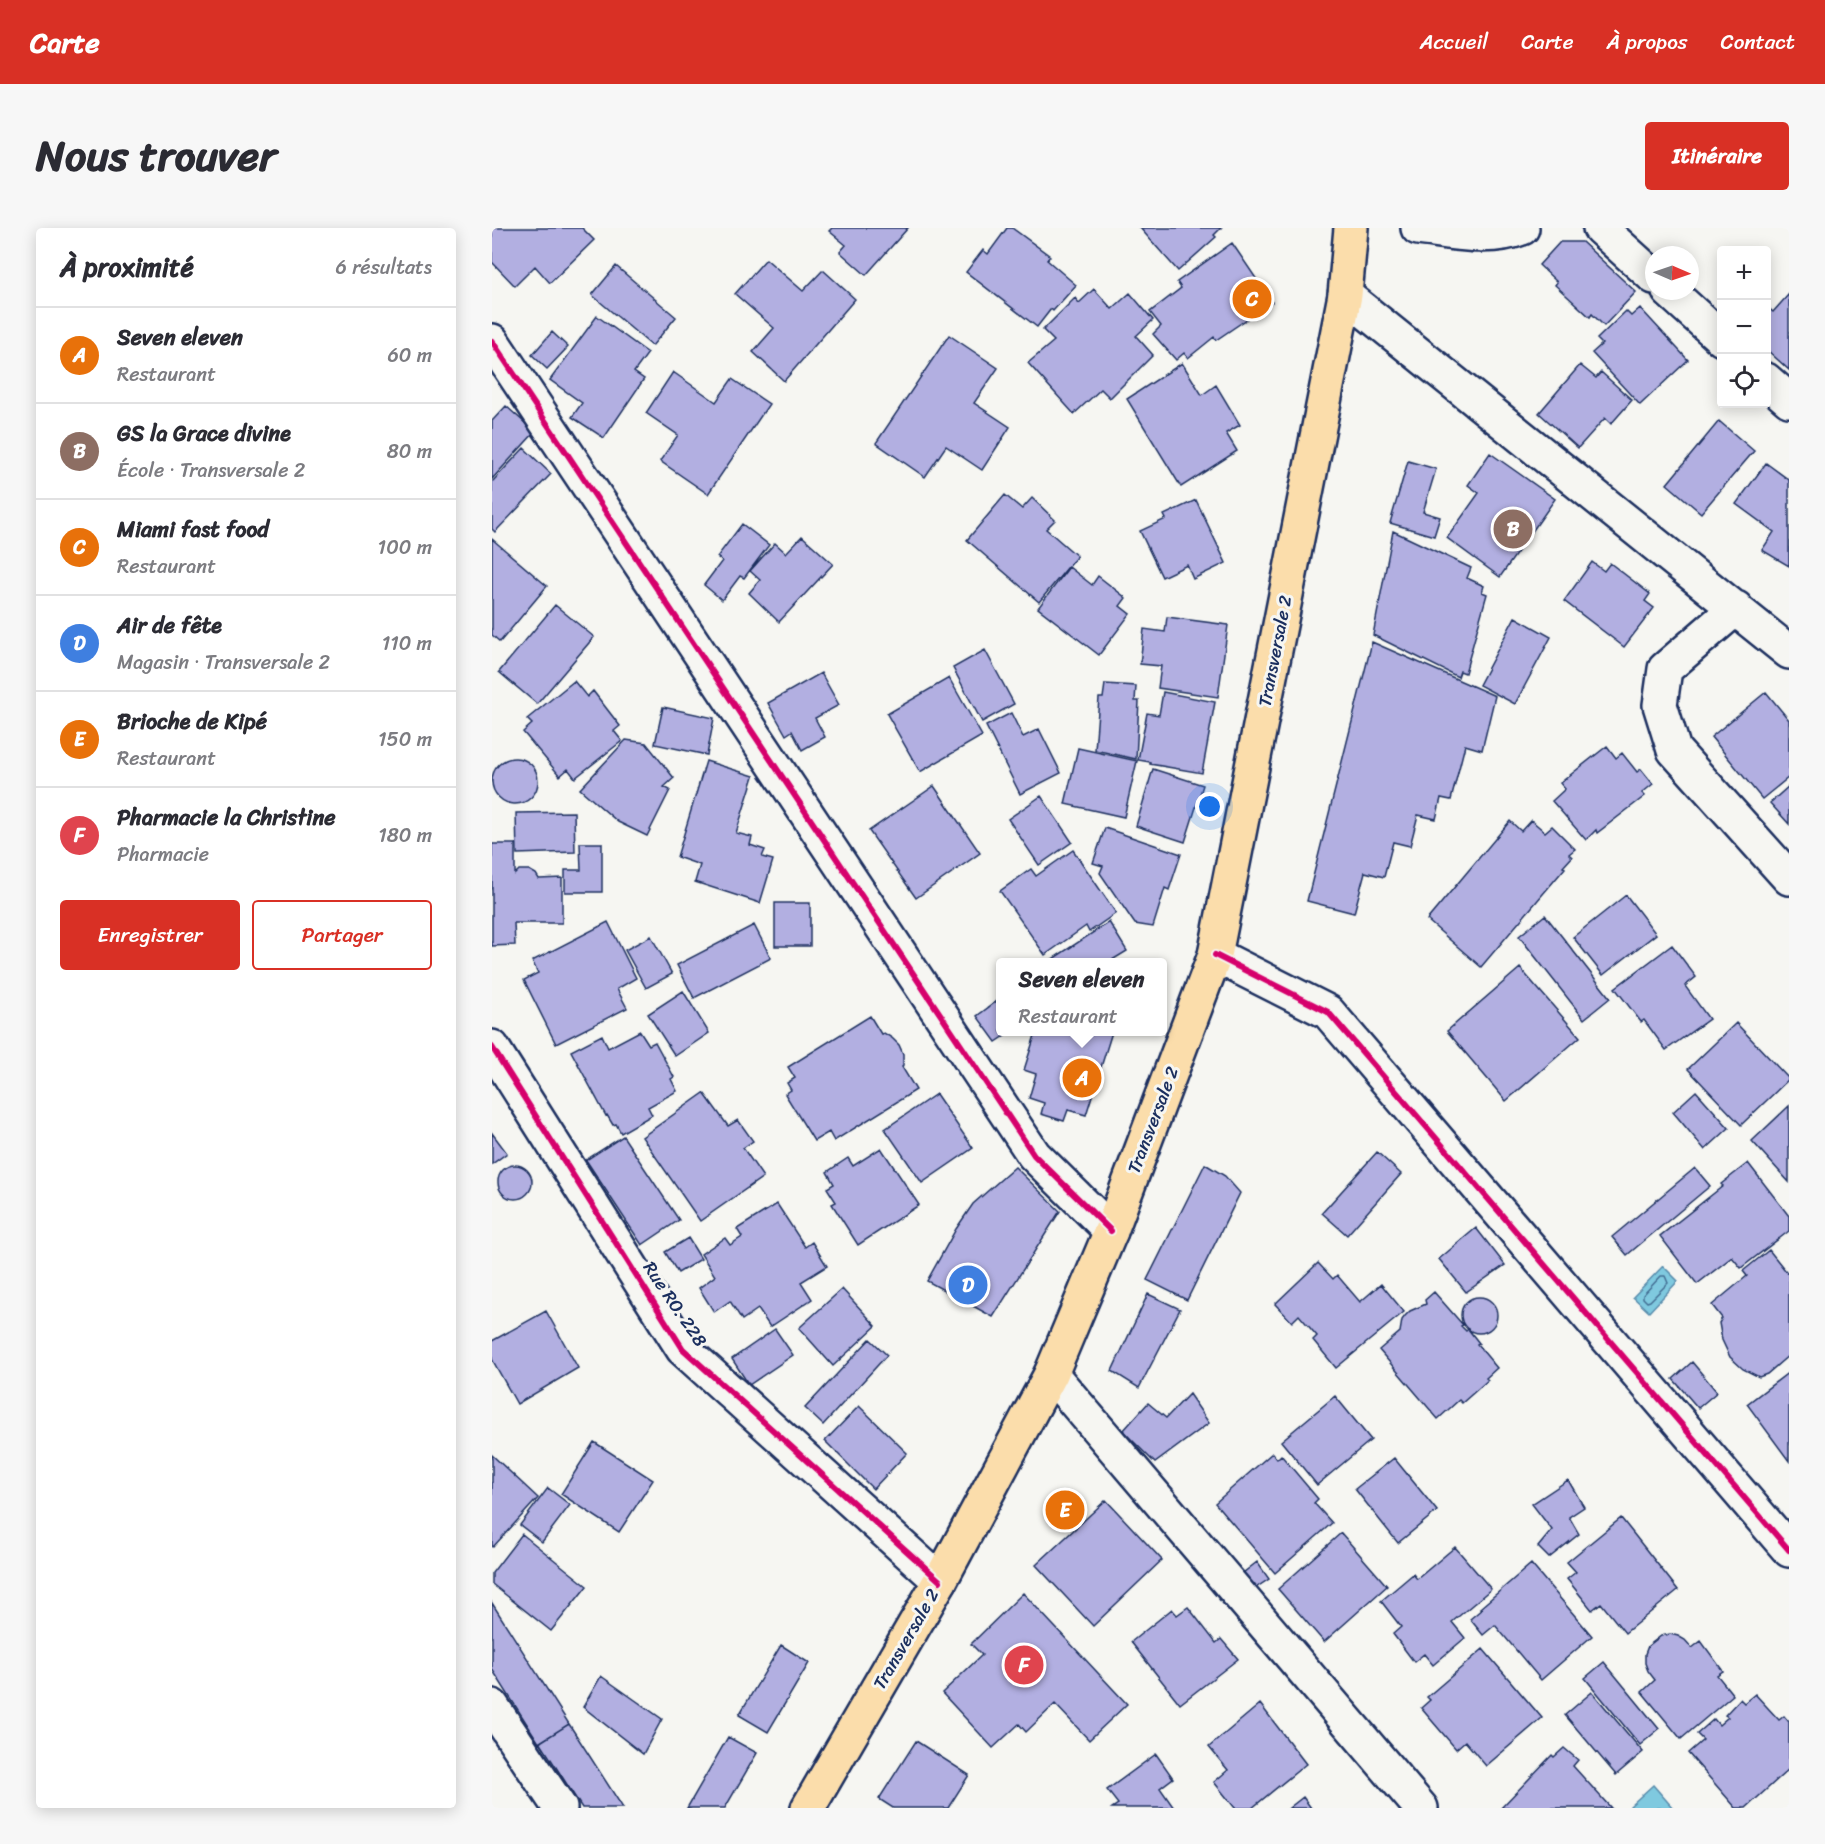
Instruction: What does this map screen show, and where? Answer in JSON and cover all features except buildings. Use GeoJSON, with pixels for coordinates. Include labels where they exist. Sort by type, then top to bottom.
{"type":"FeatureCollection","features":[{"type":"Feature","properties":{"kind":"main road","name":"Transversale 2"},"geometry":{"type":"LineString","coordinates":[[808,1808],[940,1581],[1051,1374],[1111,1231],[1215,955],[1345,295],[1351,228]]}},
{"type":"Feature","properties":{"kind":"street"},"geometry":{"type":"LineString","coordinates":[[1418,228],[1468,234],[1508,234],[1522,228]]}},
{"type":"Feature","properties":{"kind":"street"},"geometry":{"type":"LineString","coordinates":[[1600,228],[1645,269]]}},
{"type":"Feature","properties":{"kind":"street"},"geometry":{"type":"LineString","coordinates":[[1345,295],[1789,651]]}},
{"type":"Feature","properties":{"kind":"street"},"geometry":{"type":"LineString","coordinates":[[1679,300],[1717,334]]}},
{"type":"Feature","properties":{"kind":"street"},"geometry":{"type":"LineString","coordinates":[[492,341],[1034,1155],[1111,1231]]}},
{"type":"Feature","properties":{"kind":"street"},"geometry":{"type":"LineString","coordinates":[[1771,384],[1789,400]]}},
{"type":"Feature","properties":{"kind":"street"},"geometry":{"type":"LineString","coordinates":[[1736,608],[1665,669],[1660,705],[1674,750],[1789,878]]}},
{"type":"Feature","properties":{"kind":"street"},"geometry":{"type":"LineString","coordinates":[[1215,955],[1328,1012],[1789,1550]]}},
{"type":"Feature","properties":{"kind":"street","name":"Rue RO. 228"},"geometry":{"type":"LineString","coordinates":[[492,1047],[683,1349],[940,1581]]}},
{"type":"Feature","properties":{"kind":"street"},"geometry":{"type":"LineString","coordinates":[[1051,1374],[1421,1808]]}},
{"type":"Feature","properties":{"kind":"street"},"geometry":{"type":"LineString","coordinates":[[492,1706],[560,1808]]}},
{"type":"Feature","properties":{"kind":"water"},"geometry":{"type":"Polygon","coordinates":[[[1663,1266],[1678,1281],[1649,1312],[1633,1297],[1663,1266]]]}},
{"type":"Feature","properties":{"kind":"water"},"geometry":{"type":"Polygon","coordinates":[[[1653,1785],[1673,1808],[1632,1808],[1630,1806],[1653,1785]]]}},
{"type":"Feature","properties":{"kind":"cycle path"},"geometry":{"type":"LineString","coordinates":[[492,341],[1034,1155],[1111,1231]]}},
{"type":"Feature","properties":{"kind":"cycle path"},"geometry":{"type":"LineString","coordinates":[[1215,955],[1328,1012],[1789,1550]]}},
{"type":"Feature","properties":{"kind":"cycle path"},"geometry":{"type":"LineString","coordinates":[[492,1047],[683,1349],[940,1581]]}},
{"type":"Feature","properties":{"kind":"place","name":"Miami fast food"},"geometry":{"type":"Point","coordinates":[1252,299]}},
{"type":"Feature","properties":{"kind":"place","name":"GS la Grace divine"},"geometry":{"type":"Point","coordinates":[1513,529]}},
{"type":"Feature","properties":{"kind":"place","name":"Seven eleven"},"geometry":{"type":"Point","coordinates":[1082,1078]}},
{"type":"Feature","properties":{"kind":"place","name":"Air de fête"},"geometry":{"type":"Point","coordinates":[968,1285]}},
{"type":"Feature","properties":{"kind":"place","name":"Brioche de Kipé"},"geometry":{"type":"Point","coordinates":[1065,1510]}},
{"type":"Feature","properties":{"kind":"place","name":"Pharmacie la Christine"},"geometry":{"type":"Point","coordinates":[1024,1665]}}]}
